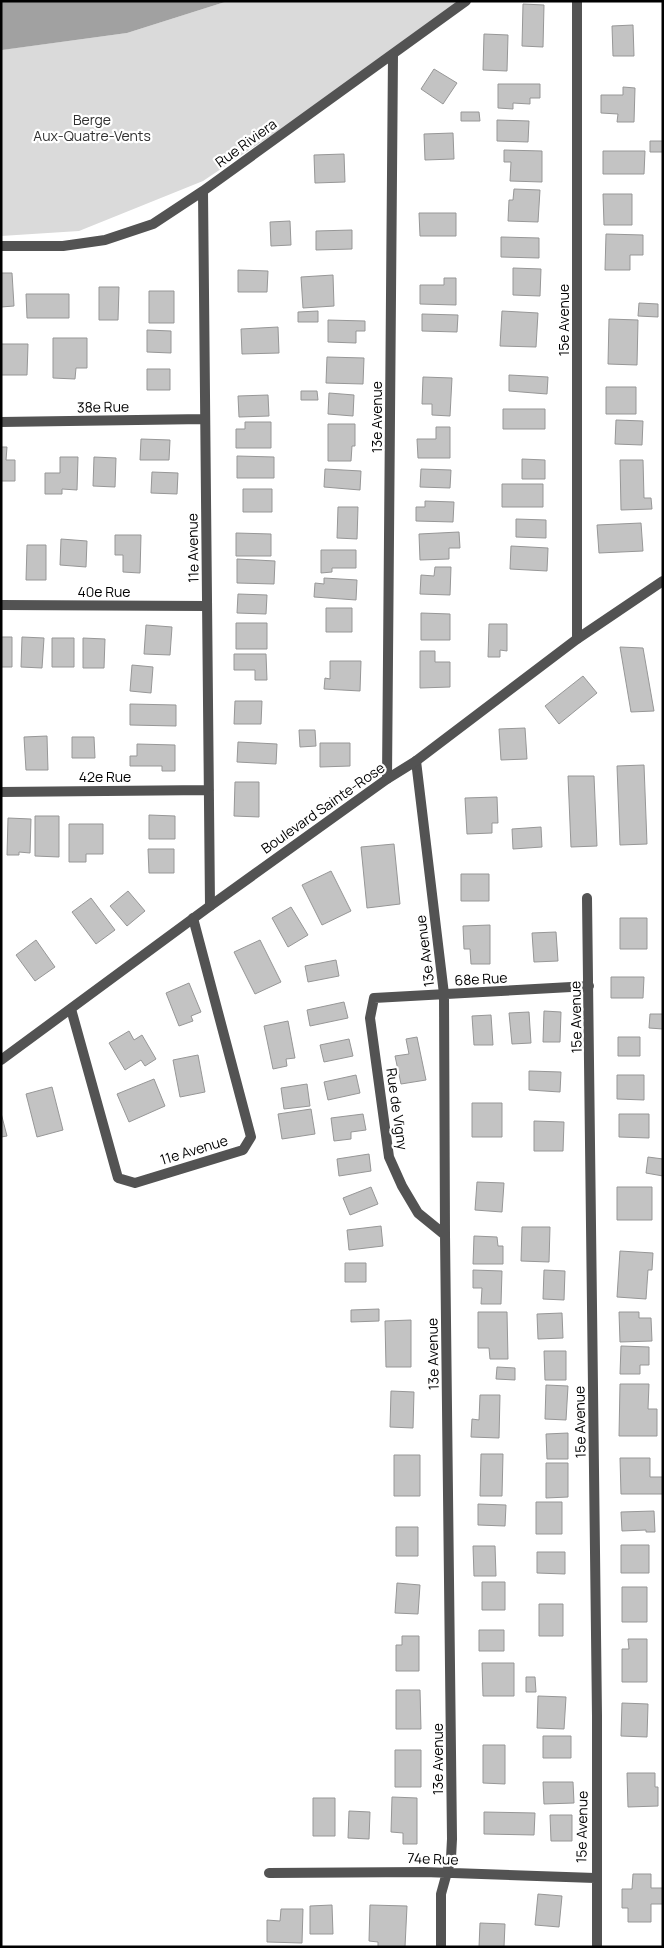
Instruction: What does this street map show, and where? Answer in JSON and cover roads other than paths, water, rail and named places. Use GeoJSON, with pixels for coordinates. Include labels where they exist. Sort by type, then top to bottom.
{"type":"FeatureCollection","features":[{"type":"Feature","properties":{"kind":"street","name":"Rue Riviera"},"geometry":{"type":"LineString","coordinates":[[1,246],[63,246],[105,240],[153,224],[466,1]]}},
{"type":"Feature","properties":{"kind":"street","name":"15e Avenue"},"geometry":{"type":"LineString","coordinates":[[577,1],[577,639]]}},
{"type":"Feature","properties":{"kind":"street","name":"13e Avenue"},"geometry":{"type":"LineString","coordinates":[[387,779],[393,54]]}},
{"type":"Feature","properties":{"kind":"street","name":"11e Avenue"},"geometry":{"type":"LineString","coordinates":[[203,190],[210,906]]}},
{"type":"Feature","properties":{"kind":"street","name":"38e Rue"},"geometry":{"type":"LineString","coordinates":[[1,422],[205,419]]}},
{"type":"Feature","properties":{"kind":"street","name":"Boulevard Sainte-Rose"},"geometry":{"type":"LineString","coordinates":[[1,1060],[210,906],[387,779],[416,761],[577,639],[663,581]]}},
{"type":"Feature","properties":{"kind":"street","name":"40e Rue"},"geometry":{"type":"LineString","coordinates":[[1,605],[207,606]]}},
{"type":"Feature","properties":{"kind":"street","name":"13e Avenue"},"geometry":{"type":"LineString","coordinates":[[416,761],[444,994],[452,1839],[451,1858],[441,1894],[442,1947]]}},
{"type":"Feature","properties":{"kind":"street","name":"42e Rue"},"geometry":{"type":"LineString","coordinates":[[1,792],[209,790]]}},
{"type":"Feature","properties":{"kind":"street","name":"15e Avenue"},"geometry":{"type":"LineString","coordinates":[[588,898],[597,1715],[596,1947]]}},
{"type":"Feature","properties":{"kind":"street","name":"11e Avenue"},"geometry":{"type":"LineString","coordinates":[[71,1009],[118,1178],[135,1183],[243,1150],[252,1136],[194,918]]}},
{"type":"Feature","properties":{"kind":"street","name":"68e Rue"},"geometry":{"type":"LineString","coordinates":[[374,998],[589,986]]}},
{"type":"Feature","properties":{"kind":"street","name":"Rue de Vigny"},"geometry":{"type":"LineString","coordinates":[[374,998],[370,1018],[389,1156],[402,1186],[418,1213],[445,1235]]}},
{"type":"Feature","properties":{"kind":"street","name":"74e Rue"},"geometry":{"type":"LineString","coordinates":[[269,1873],[447,1873],[595,1878]]}},
{"type":"Feature","properties":{"kind":"park label","name":"Berge Aux-Quatre-Vents"},"geometry":{"type":"Point","coordinates":[92,128]}}]}
